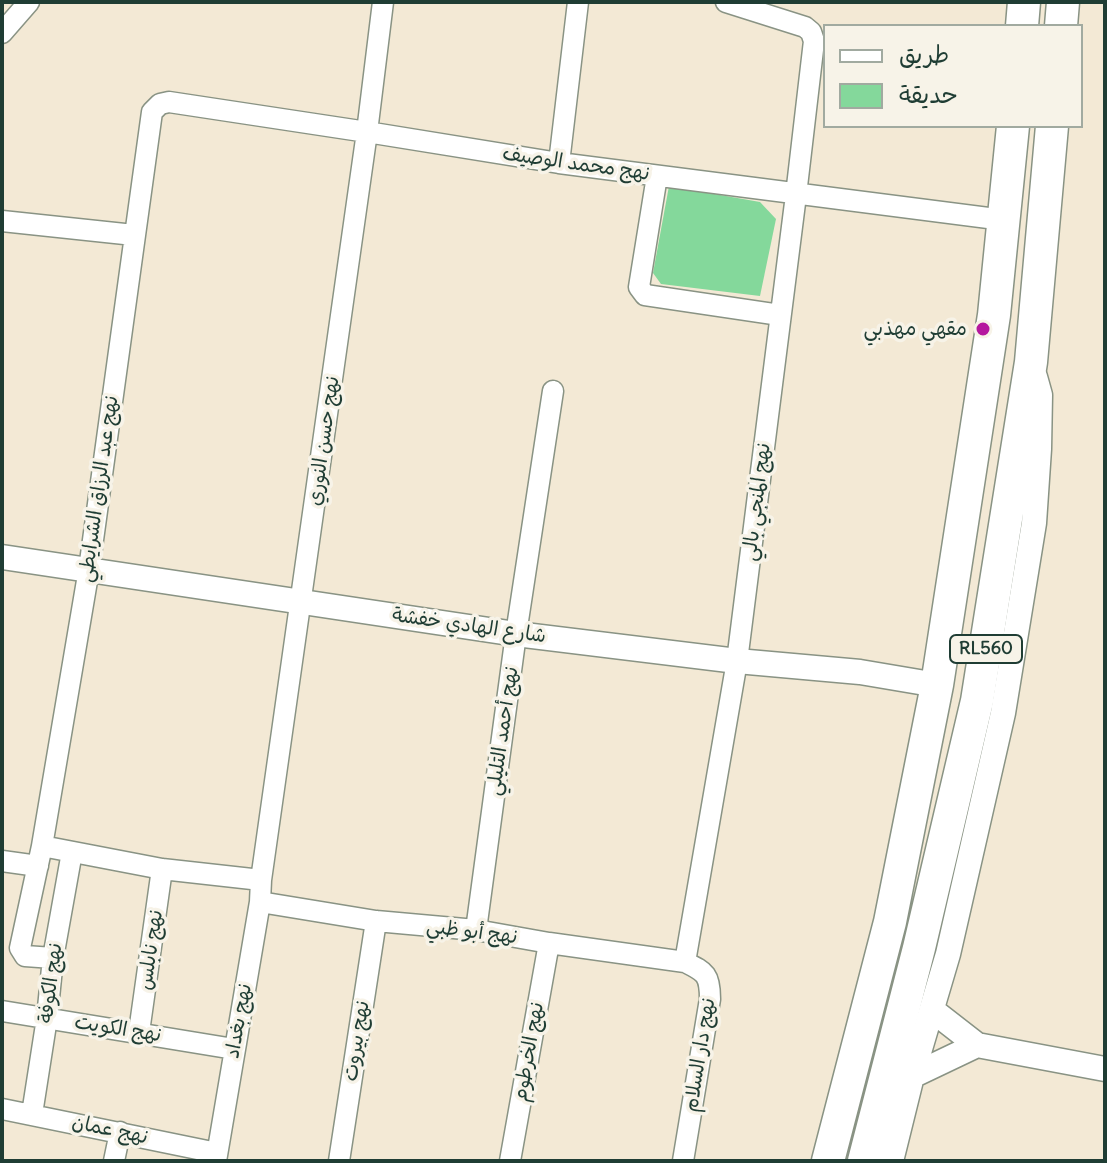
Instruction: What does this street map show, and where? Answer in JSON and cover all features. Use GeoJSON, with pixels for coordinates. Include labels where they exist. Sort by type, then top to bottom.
{"type":"FeatureCollection","features":[{"type":"Feature","properties":{"kind":"highway"},"geometry":{"type":"LineString","coordinates":[[1022,24],[1024,2]]}},
{"type":"Feature","properties":{"kind":"highway"},"geometry":{"type":"LineString","coordinates":[[1061,24],[1063,2]]}},
{"type":"Feature","properties":{"kind":"highway","name":"RL560"},"geometry":{"type":"LineString","coordinates":[[828,1161],[890,922],[937,685],[994,315],[1013,128]]}},
{"type":"Feature","properties":{"kind":"highway","name":"RL560"},"geometry":{"type":"LineString","coordinates":[[864,1161],[919,948],[977,701],[1031,362],[1052,128]]}},
{"type":"Feature","properties":{"kind":"street"},"geometry":{"type":"LineString","coordinates":[[2,33],[29,2]]}},
{"type":"Feature","properties":{"kind":"street","name":"نهج حسن النوري"},"geometry":{"type":"LineString","coordinates":[[261,880],[383,2]]}},
{"type":"Feature","properties":{"kind":"street"},"geometry":{"type":"LineString","coordinates":[[559,163],[578,2]]}},
{"type":"Feature","properties":{"kind":"street","name":"نهج المنجي بالي"},"geometry":{"type":"LineString","coordinates":[[685,962],[737,661],[814,41],[805,27],[726,2]]}},
{"type":"Feature","properties":{"kind":"street","name":"نهج محمد الوصيف"},"geometry":{"type":"LineString","coordinates":[[152,112],[160,104],[169,102],[559,163],[1004,220]]}},
{"type":"Feature","properties":{"kind":"street","name":"نهج عبد الرزاق الشرايطي"},"geometry":{"type":"LineString","coordinates":[[53,958],[25,956],[20,948],[40,856],[89,569],[152,112]]}},
{"type":"Feature","properties":{"kind":"street"},"geometry":{"type":"LineString","coordinates":[[657,176],[639,287],[642,292],[645,295],[780,315]]}},
{"type":"Feature","properties":{"kind":"street"},"geometry":{"type":"LineString","coordinates":[[2,221],[134,235]]}},
{"type":"Feature","properties":{"kind":"street"},"geometry":{"type":"LineString","coordinates":[[891,1161],[948,954],[1003,713],[1034,523],[1040,395],[1031,362]]}},
{"type":"Feature","properties":{"kind":"street","name":"نهج أحمد التليلي"},"geometry":{"type":"LineString","coordinates":[[476,930],[553,391]]}},
{"type":"Feature","properties":{"kind":"street","name":"شارع الهادي خفشة"},"geometry":{"type":"LineString","coordinates":[[2,557],[516,634],[737,661],[860,672],[937,685]]}},
{"type":"Feature","properties":{"kind":"street"},"geometry":{"type":"LineString","coordinates":[[2,861],[72,852],[162,869],[261,880]]}},
{"type":"Feature","properties":{"kind":"street","name":"نهج الكوفة"},"geometry":{"type":"LineString","coordinates":[[32,1114],[53,958],[72,852]]}},
{"type":"Feature","properties":{"kind":"street","name":"نهج نابلس"},"geometry":{"type":"LineString","coordinates":[[139,1032],[162,869]]}},
{"type":"Feature","properties":{"kind":"street","name":"نهج بغداد"},"geometry":{"type":"LineString","coordinates":[[216,1157],[260,902],[261,880]]}},
{"type":"Feature","properties":{"kind":"street","name":"نهج أبو ظبي"},"geometry":{"type":"LineString","coordinates":[[260,902],[376,921],[476,930],[685,962]]}},
{"type":"Feature","properties":{"kind":"street","name":"نهج بيروت"},"geometry":{"type":"LineString","coordinates":[[339,1161],[376,921]]}},
{"type":"Feature","properties":{"kind":"street","name":"نهج الخرطوم"},"geometry":{"type":"LineString","coordinates":[[510,1161],[549,943]]}},
{"type":"Feature","properties":{"kind":"street","name":"نهج دار السلام"},"geometry":{"type":"LineString","coordinates":[[683,1161],[710,999],[707,976],[685,962]]}},
{"type":"Feature","properties":{"kind":"street"},"geometry":{"type":"LineString","coordinates":[[932,1010],[977,1045],[1105,1069]]}},
{"type":"Feature","properties":{"kind":"street","name":"نهج الكويت"},"geometry":{"type":"LineString","coordinates":[[2,1011],[234,1049]]}},
{"type":"Feature","properties":{"kind":"street"},"geometry":{"type":"LineString","coordinates":[[912,1076],[977,1045]]}},
{"type":"Feature","properties":{"kind":"street","name":"نهج عمان"},"geometry":{"type":"LineString","coordinates":[[2,1109],[120,1132],[216,1157]]}},
{"type":"Feature","properties":{"kind":"street"},"geometry":{"type":"LineString","coordinates":[[114,1161],[120,1132]]}},
{"type":"Feature","properties":{"kind":"green space"},"geometry":{"type":"Polygon","coordinates":[[[669,186],[760,202],[776,219],[760,296],[661,284],[653,273],[669,186]]]}},
{"type":"Feature","properties":{"kind":"place","name":"مقهي مهذبي"},"geometry":{"type":"Point","coordinates":[983,329]}}]}
